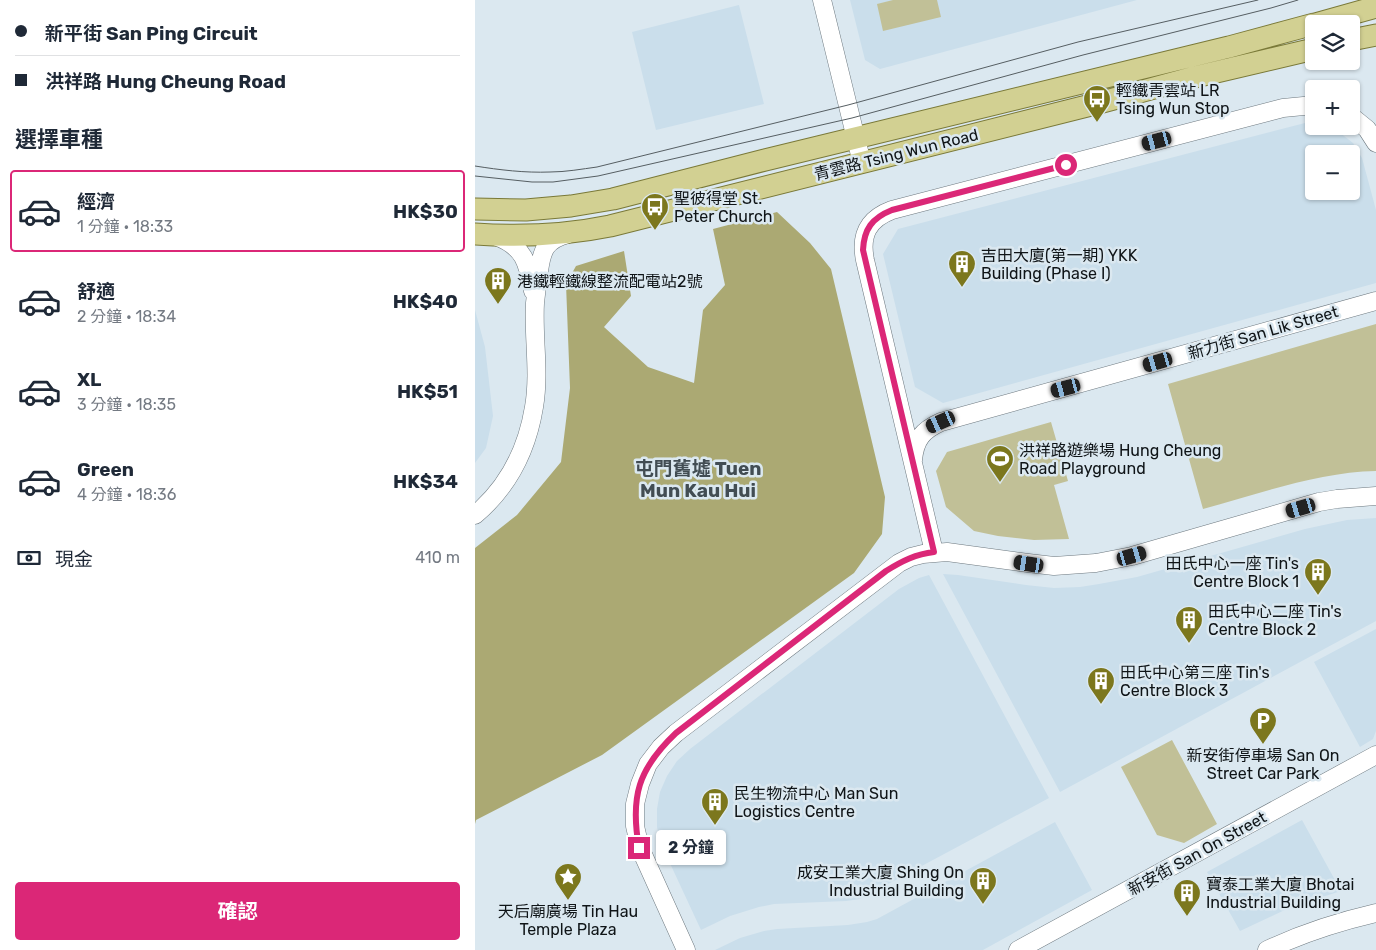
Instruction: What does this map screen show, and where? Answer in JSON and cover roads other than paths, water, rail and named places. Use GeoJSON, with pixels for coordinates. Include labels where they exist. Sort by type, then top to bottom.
{"type":"FeatureCollection","features":[{"type":"Feature","properties":{"kind":"main road","name":"青雲路 Tsing Wun Road"},"geometry":{"type":"LineString","coordinates":[[1347,15],[1376,7]]}},
{"type":"Feature","properties":{"kind":"main road","name":"青雲路 Tsing Wun Road"},"geometry":{"type":"LineString","coordinates":[[480,208],[526,210],[571,206],[613,199],[1305,27]]}},
{"type":"Feature","properties":{"kind":"main road"},"geometry":{"type":"LineString","coordinates":[[1360,38],[1376,35]]}},
{"type":"Feature","properties":{"kind":"main road","name":"青雲路 Tsing Wun Road"},"geometry":{"type":"LineString","coordinates":[[483,234],[539,235],[572,233],[610,226],[1195,77],[1305,51]]}},
{"type":"Feature","properties":{"kind":"street"},"geometry":{"type":"LineString","coordinates":[[822,0],[862,163]]}},
{"type":"Feature","properties":{"kind":"street"},"geometry":{"type":"LineString","coordinates":[[934,552],[863,250],[865,233],[869,226],[882,214],[892,210],[1274,110],[1305,105]]}},
{"type":"Feature","properties":{"kind":"street"},"geometry":{"type":"LineString","coordinates":[[1360,123],[1367,129],[1376,143]]}},
{"type":"Feature","properties":{"kind":"street"},"geometry":{"type":"LineString","coordinates":[[535,304],[541,260],[544,252],[551,241],[572,233]]}},
{"type":"Feature","properties":{"kind":"street"},"geometry":{"type":"LineString","coordinates":[[475,515],[503,486],[520,458],[526,441],[536,390],[535,304],[531,279],[521,252],[511,243],[483,234]]}},
{"type":"Feature","properties":{"kind":"street","name":"新力街 San Lik Street"},"geometry":{"type":"LineString","coordinates":[[913,463],[914,450],[919,440],[931,426],[941,422],[1376,301]]}},
{"type":"Feature","properties":{"kind":"street"},"geometry":{"type":"LineString","coordinates":[[686,950],[639,848],[635,826],[635,804],[640,784],[649,764],[661,747],[676,733],[886,571],[911,557],[934,552],[960,553],[1054,566],[1096,563],[1132,556],[1319,502],[1376,496]]}},
{"type":"Feature","properties":{"kind":"street","name":"新安街 San On Street"},"geometry":{"type":"LineString","coordinates":[[1018,950],[1376,755]]}},
{"type":"Feature","properties":{"kind":"street"},"geometry":{"type":"LineString","coordinates":[[1267,950],[1320,928],[1376,913]]}},
{"type":"Feature","properties":{"kind":"tram line"},"geometry":{"type":"LineString","coordinates":[[475,166],[513,171],[541,172],[562,172],[597,167],[848,105],[1078,42],[1258,0]]}},
{"type":"Feature","properties":{"kind":"tram line"},"geometry":{"type":"LineString","coordinates":[[475,176],[532,182],[553,182],[598,176],[852,118],[1083,55],[1298,0]]}},
{"type":"Feature","properties":{"kind":"place","name":"輕鐵青雲站 LR Tsing Wun Stop"},"geometry":{"type":"Point","coordinates":[1097,123]}},
{"type":"Feature","properties":{"kind":"place","name":"聖彼得堂 St. Peter Church"},"geometry":{"type":"Point","coordinates":[655,231]}},
{"type":"Feature","properties":{"kind":"place","name":"吉田大廈(第一期) YKK Building (Phase I)"},"geometry":{"type":"Point","coordinates":[962,288]}},
{"type":"Feature","properties":{"kind":"place","name":"港鐵輕鐵線整流配電站2號"},"geometry":{"type":"Point","coordinates":[498,305]}},
{"type":"Feature","properties":{"kind":"place","name":"洪祥路遊樂場 Hung Cheung Road Playground"},"geometry":{"type":"Point","coordinates":[1000,483]}},
{"type":"Feature","properties":{"kind":"place","name":"田氏中心一座 Tin's Centre Block 1"},"geometry":{"type":"Point","coordinates":[1318,596]}},
{"type":"Feature","properties":{"kind":"place","name":"田氏中心二座 Tin's Centre Block 2"},"geometry":{"type":"Point","coordinates":[1189,644]}},
{"type":"Feature","properties":{"kind":"place","name":"田氏中心第三座 Tin's Centre Block 3"},"geometry":{"type":"Point","coordinates":[1101,705]}},
{"type":"Feature","properties":{"kind":"place","name":"新安街停車場 San On Street Car Park"},"geometry":{"type":"Point","coordinates":[1263,745]}},
{"type":"Feature","properties":{"kind":"place","name":"民生物流中心 Man Sun Logistics Centre"},"geometry":{"type":"Point","coordinates":[715,826]}},
{"type":"Feature","properties":{"kind":"place","name":"天后廟廣場 Tin Hau Temple Plaza"},"geometry":{"type":"Point","coordinates":[568,901]}},
{"type":"Feature","properties":{"kind":"place","name":"成安工業大廈 Shing On Industrial Building"},"geometry":{"type":"Point","coordinates":[983,905]}},
{"type":"Feature","properties":{"kind":"place","name":"寶泰工業大廈 Bhotai Industrial Building"},"geometry":{"type":"Point","coordinates":[1187,917]}},
{"type":"Feature","properties":{"kind":"district","name":"屯門舊墟 Tuen Mun Kau Hui"},"geometry":{"type":"Point","coordinates":[698,479]}}]}
